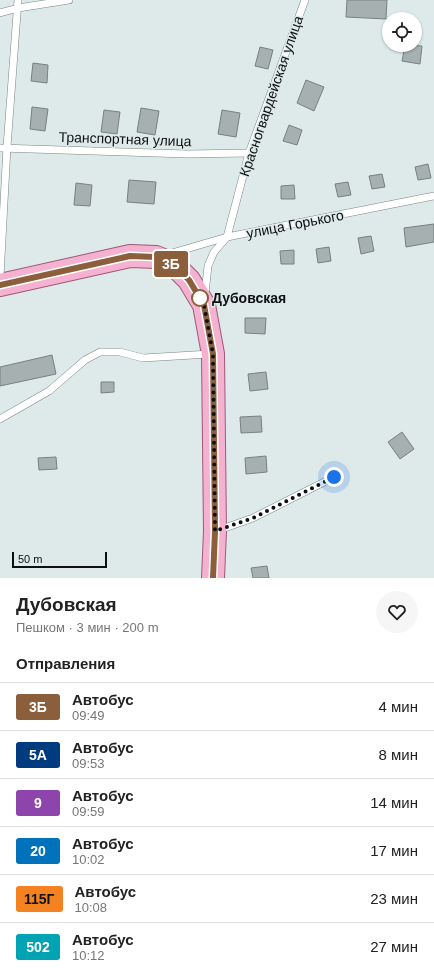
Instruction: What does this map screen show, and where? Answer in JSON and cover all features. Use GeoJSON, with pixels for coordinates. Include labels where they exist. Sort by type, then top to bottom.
{"type":"FeatureCollection","features":[{"type":"Feature","properties":{"kind":"main road","name":"улица Горького"},"geometry":{"type":"LineString","coordinates":[[0,285],[130,256],[156,257],[173,264],[189,280],[204,305],[213,354]]}},
{"type":"Feature","properties":{"kind":"main road"},"geometry":{"type":"LineString","coordinates":[[213,354],[215,531],[213,578]]}},
{"type":"Feature","properties":{"kind":"lane"},"geometry":{"type":"LineString","coordinates":[[0,13],[18,4],[69,0]]}},
{"type":"Feature","properties":{"kind":"lane","name":"Красногвардейская улица"},"geometry":{"type":"LineString","coordinates":[[204,305],[208,266],[214,252],[227,237],[249,153],[305,0]]}},
{"type":"Feature","properties":{"kind":"lane"},"geometry":{"type":"LineString","coordinates":[[0,276],[3,148],[18,4]]}},
{"type":"Feature","properties":{"kind":"lane","name":"Транспортная улица"},"geometry":{"type":"LineString","coordinates":[[3,148],[187,154],[249,153]]}},
{"type":"Feature","properties":{"kind":"lane","name":"улица Горького"},"geometry":{"type":"LineString","coordinates":[[156,257],[227,237],[434,196]]}},
{"type":"Feature","properties":{"kind":"lane"},"geometry":{"type":"LineString","coordinates":[[0,419],[49,391],[85,360],[100,352],[120,352],[143,358],[213,354]]}},
{"type":"Feature","properties":{"kind":"lane"},"geometry":{"type":"LineString","coordinates":[[215,531],[253,518],[334,477]]}},
{"type":"Feature","properties":{"kind":"building"},"geometry":{"type":"Polygon","coordinates":[[[347,0],[387,0],[386,12],[382,12],[382,19],[346,17],[347,0]]]}},
{"type":"Feature","properties":{"kind":"building"},"geometry":{"type":"Polygon","coordinates":[[[260,47],[273,50],[268,69],[255,66],[260,47]]]}},
{"type":"Feature","properties":{"kind":"building"},"geometry":{"type":"Polygon","coordinates":[[[404,52],[421,52],[420,64],[402,61],[404,52]]]}},
{"type":"Feature","properties":{"kind":"building"},"geometry":{"type":"Polygon","coordinates":[[[33,63],[48,65],[47,83],[31,81],[33,63]]]}},
{"type":"Feature","properties":{"kind":"building"},"geometry":{"type":"Polygon","coordinates":[[[306,80],[324,87],[314,111],[297,103],[306,80]]]}},
{"type":"Feature","properties":{"kind":"building"},"geometry":{"type":"Polygon","coordinates":[[[32,107],[48,109],[45,131],[30,129],[32,107]]]}},
{"type":"Feature","properties":{"kind":"building"},"geometry":{"type":"Polygon","coordinates":[[[141,108],[159,111],[155,135],[137,132],[141,108]]]}},
{"type":"Feature","properties":{"kind":"building"},"geometry":{"type":"Polygon","coordinates":[[[104,110],[120,112],[117,134],[101,132],[104,110]]]}},
{"type":"Feature","properties":{"kind":"building"},"geometry":{"type":"Polygon","coordinates":[[[222,110],[240,113],[236,137],[218,134],[222,110]]]}},
{"type":"Feature","properties":{"kind":"building"},"geometry":{"type":"Polygon","coordinates":[[[289,125],[302,130],[297,145],[283,141],[289,125]]]}},
{"type":"Feature","properties":{"kind":"building"},"geometry":{"type":"Polygon","coordinates":[[[428,164],[431,178],[418,180],[415,167],[428,164]]]}},
{"type":"Feature","properties":{"kind":"building"},"geometry":{"type":"Polygon","coordinates":[[[382,174],[385,187],[372,189],[369,176],[382,174]]]}},
{"type":"Feature","properties":{"kind":"building"},"geometry":{"type":"Polygon","coordinates":[[[129,180],[156,182],[154,204],[127,202],[129,180]]]}},
{"type":"Feature","properties":{"kind":"building"},"geometry":{"type":"Polygon","coordinates":[[[348,182],[351,195],[338,197],[335,184],[348,182]]]}},
{"type":"Feature","properties":{"kind":"building"},"geometry":{"type":"Polygon","coordinates":[[[76,183],[92,185],[90,206],[74,205],[76,183]]]}},
{"type":"Feature","properties":{"kind":"building"},"geometry":{"type":"Polygon","coordinates":[[[294,185],[295,199],[281,199],[281,186],[294,185]]]}},
{"type":"Feature","properties":{"kind":"building"},"geometry":{"type":"Polygon","coordinates":[[[434,224],[434,242],[406,247],[404,228],[434,224]]]}},
{"type":"Feature","properties":{"kind":"building"},"geometry":{"type":"Polygon","coordinates":[[[371,236],[374,251],[361,254],[358,238],[371,236]]]}},
{"type":"Feature","properties":{"kind":"building"},"geometry":{"type":"Polygon","coordinates":[[[329,247],[331,261],[318,263],[316,249],[329,247]]]}},
{"type":"Feature","properties":{"kind":"building"},"geometry":{"type":"Polygon","coordinates":[[[294,250],[294,264],[281,264],[280,251],[294,250]]]}},
{"type":"Feature","properties":{"kind":"building"},"geometry":{"type":"Polygon","coordinates":[[[245,318],[266,318],[265,334],[245,333],[245,318]]]}},
{"type":"Feature","properties":{"kind":"building"},"geometry":{"type":"Polygon","coordinates":[[[52,355],[56,374],[0,386],[0,367],[52,355]]]}},
{"type":"Feature","properties":{"kind":"building"},"geometry":{"type":"Polygon","coordinates":[[[266,372],[268,389],[250,391],[248,374],[266,372]]]}},
{"type":"Feature","properties":{"kind":"building"},"geometry":{"type":"Polygon","coordinates":[[[101,382],[114,382],[114,392],[101,393],[101,382]]]}},
{"type":"Feature","properties":{"kind":"building"},"geometry":{"type":"Polygon","coordinates":[[[261,416],[262,432],[241,433],[240,417],[261,416]]]}},
{"type":"Feature","properties":{"kind":"building"},"geometry":{"type":"Polygon","coordinates":[[[402,432],[414,449],[400,459],[388,442],[402,432]]]}},
{"type":"Feature","properties":{"kind":"building"},"geometry":{"type":"Polygon","coordinates":[[[266,456],[267,472],[246,474],[245,458],[266,456]]]}},
{"type":"Feature","properties":{"kind":"building"},"geometry":{"type":"Polygon","coordinates":[[[56,457],[57,469],[39,470],[38,458],[56,457]]]}},
{"type":"Feature","properties":{"kind":"building"},"geometry":{"type":"Polygon","coordinates":[[[267,566],[269,578],[253,578],[251,568],[267,566]]]}},
{"type":"Feature","properties":{"kind":"bus line","name":"3Б"},"geometry":{"type":"LineString","coordinates":[[0,285],[130,256],[156,257],[173,264],[189,280],[204,305],[213,354],[215,531],[213,578]]}},
{"type":"Feature","properties":{"kind":"place","name":"Дубовская"},"geometry":{"type":"Point","coordinates":[200,298]}},
{"type":"Feature","properties":{"kind":"route"},"geometry":{"type":"LineString","coordinates":[[200,298],[197,293],[204,305],[213,354],[215,531],[253,518],[334,477]]}}]}
